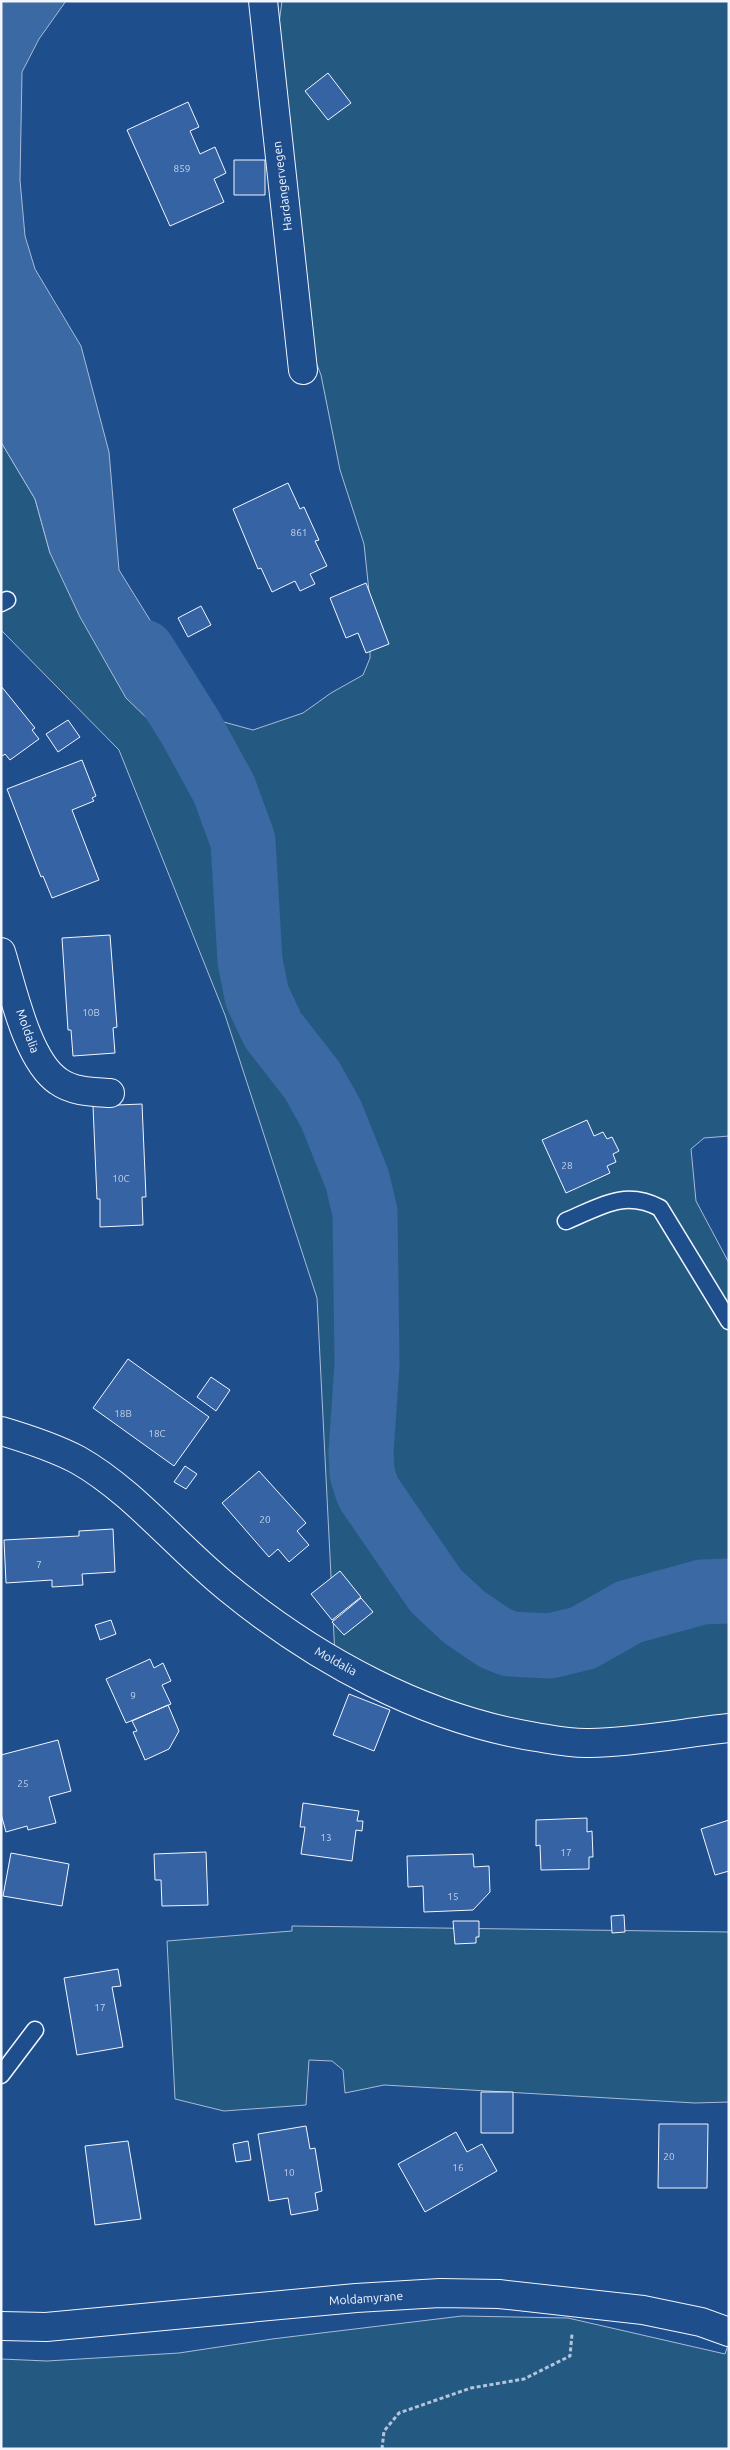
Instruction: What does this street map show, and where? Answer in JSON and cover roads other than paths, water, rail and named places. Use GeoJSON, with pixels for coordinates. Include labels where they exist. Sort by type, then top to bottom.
{"type":"FeatureCollection","features":[{"type":"Feature","properties":{"kind":"street","name":"Hardangervegen"},"geometry":{"type":"LineString","coordinates":[[262,1],[303,370]]}},
{"type":"Feature","properties":{"kind":"street","name":"Moldalia"},"geometry":{"type":"LineString","coordinates":[[1,952],[29,1041],[40,1064],[58,1082],[83,1092],[110,1093]]}},
{"type":"Feature","properties":{"kind":"street","name":"Moldalia"},"geometry":{"type":"LineString","coordinates":[[1,1431],[42,1443],[79,1461],[112,1485],[228,1588],[276,1624],[327,1658],[409,1698],[496,1730],[588,1743],[729,1728]]}},
{"type":"Feature","properties":{"kind":"street","name":"Moldamyrane"},"geometry":{"type":"LineString","coordinates":[[1,2326],[46,2327],[356,2298],[440,2293],[499,2294],[644,2310],[701,2322],[729,2332]]}},
{"type":"Feature","properties":{"kind":"lane"},"geometry":{"type":"LineString","coordinates":[[566,1221],[620,1199],[644,1199],[660,1208],[729,1321]]}},
{"type":"Feature","properties":{"kind":"lane"},"geometry":{"type":"LineString","coordinates":[[1,2074],[35,2030]]}},
{"type":"Feature","properties":{"kind":"waterway"},"geometry":{"type":"LineString","coordinates":[[143,652],[190,727],[224,789],[243,841],[250,961],[257,996],[273,1030],[312,1080],[331,1114],[357,1179],[365,1212],[367,1364],[361,1453],[362,1473],[368,1492],[436,1591],[464,1617],[495,1638],[510,1644],[550,1646],[583,1638],[629,1612],[702,1592],[729,1591]]}}]}
